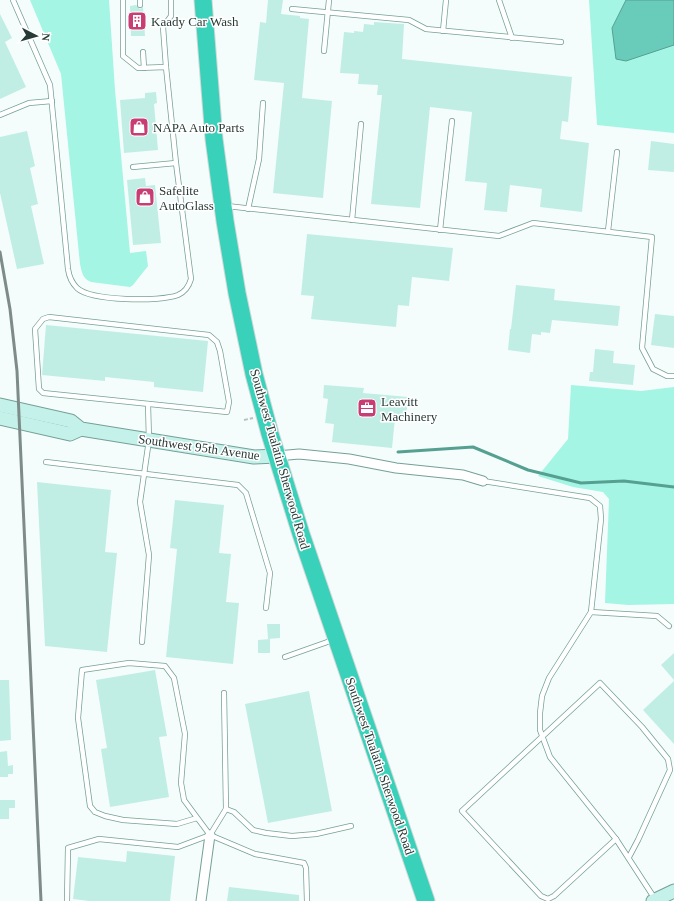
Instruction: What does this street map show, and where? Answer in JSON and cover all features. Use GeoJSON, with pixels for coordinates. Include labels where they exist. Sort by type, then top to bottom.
{"type":"FeatureCollection","features":[{"type":"Feature","properties":{"kind":"highway","name":"Southwest Tualatin Sherwood Road"},"geometry":{"type":"LineString","coordinates":[[203,0],[214,139],[223,206],[230,256],[254,374],[276,456],[301,534],[426,901]]}},
{"type":"Feature","properties":{"kind":"street","name":"Southwest 95th Avenue"},"geometry":{"type":"LineString","coordinates":[[0,405],[72,421],[81,430]]}},
{"type":"Feature","properties":{"kind":"street","name":"Southwest 95th Avenue"},"geometry":{"type":"LineString","coordinates":[[0,418],[70,434],[81,430],[254,457],[300,454],[349,459],[396,468],[463,474],[483,481]]}},
{"type":"Feature","properties":{"kind":"street"},"geometry":{"type":"LineString","coordinates":[[201,901],[210,835]]}},
{"type":"Feature","properties":{"kind":"street"},"geometry":{"type":"LineString","coordinates":[[655,901],[674,891]]}},
{"type":"Feature","properties":{"kind":"lane"},"geometry":{"type":"LineString","coordinates":[[13,0],[50,85],[68,269],[72,282],[83,292],[94,296],[150,299],[169,298],[179,295],[189,287],[191,279],[176,163],[163,28],[171,16],[171,0]]}},
{"type":"Feature","properties":{"kind":"lane"},"geometry":{"type":"LineString","coordinates":[[123,0],[123,56],[138,68],[166,67]]}},
{"type":"Feature","properties":{"kind":"lane"},"geometry":{"type":"LineString","coordinates":[[324,51],[329,0]]}},
{"type":"Feature","properties":{"kind":"lane"},"geometry":{"type":"LineString","coordinates":[[443,31],[446,0]]}},
{"type":"Feature","properties":{"kind":"lane"},"geometry":{"type":"LineString","coordinates":[[499,0],[512,38]]}},
{"type":"Feature","properties":{"kind":"lane"},"geometry":{"type":"LineString","coordinates":[[292,9],[409,20],[426,29],[560,42]]}},
{"type":"Feature","properties":{"kind":"lane"},"geometry":{"type":"LineString","coordinates":[[143,52],[144,68]]}},
{"type":"Feature","properties":{"kind":"lane"},"geometry":{"type":"LineString","coordinates":[[0,115],[29,103],[52,101]]}},
{"type":"Feature","properties":{"kind":"lane"},"geometry":{"type":"LineString","coordinates":[[248,209],[259,158],[263,103]]}},
{"type":"Feature","properties":{"kind":"lane"},"geometry":{"type":"LineString","coordinates":[[440,230],[452,121]]}},
{"type":"Feature","properties":{"kind":"lane"},"geometry":{"type":"LineString","coordinates":[[352,220],[361,124]]}},
{"type":"Feature","properties":{"kind":"lane"},"geometry":{"type":"LineString","coordinates":[[608,232],[617,152]]}},
{"type":"Feature","properties":{"kind":"lane"},"geometry":{"type":"LineString","coordinates":[[133,167],[176,163]]}},
{"type":"Feature","properties":{"kind":"lane"},"geometry":{"type":"LineString","coordinates":[[223,206],[499,236],[533,223],[652,236],[642,348],[653,369],[667,376],[674,376]]}},
{"type":"Feature","properties":{"kind":"lane"},"geometry":{"type":"LineString","coordinates":[[49,316],[209,334],[216,342],[220,351],[229,402],[227,412],[148,404],[43,393],[39,389],[35,329],[38,324],[49,316]]}},
{"type":"Feature","properties":{"kind":"lane"},"geometry":{"type":"LineString","coordinates":[[142,642],[149,555],[140,502],[149,440],[148,404]]}},
{"type":"Feature","properties":{"kind":"lane"},"geometry":{"type":"LineString","coordinates":[[46,462],[144,475],[238,485],[246,493],[270,573],[266,608]]}},
{"type":"Feature","properties":{"kind":"lane"},"geometry":{"type":"LineString","coordinates":[[483,481],[590,498],[600,506],[601,519],[591,612],[550,678],[542,696],[540,730],[550,757],[616,839],[655,901]]}},
{"type":"Feature","properties":{"kind":"lane"},"geometry":{"type":"LineString","coordinates":[[591,612],[657,616],[669,626]]}},
{"type":"Feature","properties":{"kind":"lane"},"geometry":{"type":"LineString","coordinates":[[285,657],[336,639]]}},
{"type":"Feature","properties":{"kind":"lane"},"geometry":{"type":"LineString","coordinates":[[197,818],[177,824],[123,820],[95,812],[90,806],[78,718],[82,670],[129,663],[165,666],[174,678],[185,734],[182,783],[184,800],[210,835],[255,854],[304,863],[306,868],[307,901]]}},
{"type":"Feature","properties":{"kind":"lane"},"geometry":{"type":"LineString","coordinates":[[616,839],[554,896],[548,899],[541,896],[462,811],[600,683],[642,727],[668,759],[670,770],[638,840],[628,857]]}},
{"type":"Feature","properties":{"kind":"lane"},"geometry":{"type":"LineString","coordinates":[[66,901],[68,848],[99,839],[178,847],[210,835],[226,810],[224,693]]}},
{"type":"Feature","properties":{"kind":"lane"},"geometry":{"type":"LineString","coordinates":[[226,810],[234,812],[253,830],[266,833],[292,836],[316,834],[351,826]]}},
{"type":"Feature","properties":{"kind":"shaded area"},"geometry":{"type":"Polygon","coordinates":[[[30,0],[109,0],[115,90],[130,253],[146,251],[148,266],[130,287],[91,282],[84,277],[82,272],[61,74],[30,0]]]}},
{"type":"Feature","properties":{"kind":"shaded area"},"geometry":{"type":"Polygon","coordinates":[[[589,0],[674,0],[674,133],[597,125],[589,0]]]}},
{"type":"Feature","properties":{"kind":"shaded area"},"geometry":{"type":"Polygon","coordinates":[[[626,0],[674,0],[674,45],[626,61],[616,59],[612,28],[626,0]]]}},
{"type":"Feature","properties":{"kind":"shaded area"},"geometry":{"type":"Polygon","coordinates":[[[571,385],[641,391],[674,387],[674,604],[628,605],[605,603],[609,499],[603,492],[573,487],[538,476],[568,439],[571,385]]]}},
{"type":"Feature","properties":{"kind":"building"},"geometry":{"type":"Polygon","coordinates":[[[268,0],[283,0],[281,14],[300,16],[300,18],[309,19],[302,98],[332,101],[323,198],[273,193],[284,83],[254,80],[260,22],[266,23],[268,0]]]}},
{"type":"Feature","properties":{"kind":"building","name":"Kaady Car Wash"},"geometry":{"type":"Polygon","coordinates":[[[136,5],[140,9],[143,7],[145,36],[131,36],[130,6],[136,5]]]}},
{"type":"Feature","properties":{"kind":"building"},"geometry":{"type":"Polygon","coordinates":[[[0,14],[12,38],[5,42],[26,87],[0,99],[0,14]]]}},
{"type":"Feature","properties":{"kind":"building"},"geometry":{"type":"Polygon","coordinates":[[[374,22],[404,24],[402,59],[572,77],[568,122],[562,121],[560,139],[589,143],[582,212],[540,207],[542,189],[510,185],[507,212],[484,210],[487,183],[465,181],[472,112],[430,107],[420,208],[371,204],[382,95],[377,95],[378,85],[358,84],[359,74],[340,73],[344,32],[363,32],[364,24],[374,25],[374,22]]]}},
{"type":"Feature","properties":{"kind":"building","name":"NAPA Auto Parts"},"geometry":{"type":"Polygon","coordinates":[[[156,92],[157,103],[154,104],[158,150],[124,153],[120,100],[145,98],[145,93],[156,92]]]}},
{"type":"Feature","properties":{"kind":"building"},"geometry":{"type":"Polygon","coordinates":[[[27,131],[35,166],[30,168],[38,204],[31,206],[44,264],[17,269],[0,193],[0,137],[27,131]]]}},
{"type":"Feature","properties":{"kind":"building"},"geometry":{"type":"Polygon","coordinates":[[[651,141],[674,144],[674,172],[648,170],[651,141]]]}},
{"type":"Feature","properties":{"kind":"building"},"geometry":{"type":"Polygon","coordinates":[[[145,178],[146,186],[155,185],[161,243],[133,245],[127,180],[145,178]]]}},
{"type":"Feature","properties":{"kind":"building"},"geometry":{"type":"Polygon","coordinates":[[[307,234],[453,248],[449,281],[412,277],[409,306],[398,305],[396,327],[311,319],[314,296],[301,295],[307,234]]]}},
{"type":"Feature","properties":{"kind":"building"},"geometry":{"type":"Polygon","coordinates":[[[516,285],[555,289],[554,300],[620,306],[618,326],[552,320],[550,333],[541,332],[541,335],[532,334],[530,353],[508,350],[516,285]]]}},
{"type":"Feature","properties":{"kind":"building"},"geometry":{"type":"Polygon","coordinates":[[[655,314],[674,316],[674,348],[651,345],[655,314]]]}},
{"type":"Feature","properties":{"kind":"building"},"geometry":{"type":"Polygon","coordinates":[[[46,325],[208,341],[203,392],[154,387],[154,382],[105,377],[105,381],[42,375],[46,325]]]}},
{"type":"Feature","properties":{"kind":"building"},"geometry":{"type":"Polygon","coordinates":[[[595,349],[614,351],[613,363],[635,365],[633,385],[589,381],[590,372],[593,372],[595,349]]]}},
{"type":"Feature","properties":{"kind":"building","name":"Leavitt Machinery"},"geometry":{"type":"Polygon","coordinates":[[[324,385],[364,388],[363,393],[408,397],[406,419],[395,418],[392,448],[332,442],[334,424],[325,423],[328,399],[323,398],[324,385]]]}},
{"type":"Feature","properties":{"kind":"building"},"geometry":{"type":"Polygon","coordinates":[[[37,482],[111,490],[105,552],[117,553],[107,652],[45,646],[37,482]]]}},
{"type":"Feature","properties":{"kind":"building"},"geometry":{"type":"Polygon","coordinates":[[[175,500],[224,505],[219,553],[231,554],[226,602],[239,603],[233,664],[166,657],[177,549],[170,548],[175,500]]]}},
{"type":"Feature","properties":{"kind":"building"},"geometry":{"type":"Polygon","coordinates":[[[267,624],[280,624],[280,638],[268,639],[267,624]]]}},
{"type":"Feature","properties":{"kind":"building"},"geometry":{"type":"Polygon","coordinates":[[[270,639],[270,653],[258,653],[258,640],[270,639]]]}},
{"type":"Feature","properties":{"kind":"building"},"geometry":{"type":"Polygon","coordinates":[[[674,653],[674,680],[661,665],[674,653]]]}},
{"type":"Feature","properties":{"kind":"building"},"geometry":{"type":"Polygon","coordinates":[[[155,670],[167,736],[159,737],[169,797],[110,807],[101,749],[107,748],[96,680],[155,670]]]}},
{"type":"Feature","properties":{"kind":"building"},"geometry":{"type":"Polygon","coordinates":[[[0,680],[9,680],[11,740],[0,741],[0,680]]]}},
{"type":"Feature","properties":{"kind":"building"},"geometry":{"type":"Polygon","coordinates":[[[674,681],[674,744],[643,710],[674,681]]]}},
{"type":"Feature","properties":{"kind":"building"},"geometry":{"type":"Polygon","coordinates":[[[309,691],[332,811],[268,823],[245,704],[309,691]]]}},
{"type":"Feature","properties":{"kind":"building"},"geometry":{"type":"Polygon","coordinates":[[[7,751],[8,766],[13,765],[13,774],[8,774],[8,777],[0,777],[0,752],[7,751]]]}},
{"type":"Feature","properties":{"kind":"building"},"geometry":{"type":"Polygon","coordinates":[[[0,800],[15,800],[15,808],[9,808],[9,819],[0,819],[0,800]]]}},
{"type":"Feature","properties":{"kind":"building"},"geometry":{"type":"Polygon","coordinates":[[[127,851],[175,856],[170,901],[89,901],[73,899],[78,857],[126,862],[127,851]]]}},
{"type":"Feature","properties":{"kind":"building"},"geometry":{"type":"Polygon","coordinates":[[[229,887],[299,895],[299,901],[227,901],[229,887]]]}},
{"type":"Feature","properties":{"kind":"waterway"},"geometry":{"type":"LineString","coordinates":[[398,452],[473,447],[528,470],[581,483],[624,481],[674,487]]}},
{"type":"Feature","properties":{"kind":"railway"},"geometry":{"type":"LineString","coordinates":[[0,252],[10,309],[17,371],[41,901]]}},
{"type":"Feature","properties":{"kind":"place","name":"Kaady Car Wash"},"geometry":{"type":"Point","coordinates":[137,21]}},
{"type":"Feature","properties":{"kind":"place","name":"NAPA Auto Parts"},"geometry":{"type":"Point","coordinates":[139,127]}},
{"type":"Feature","properties":{"kind":"place","name":"Safelite AutoGlass"},"geometry":{"type":"Point","coordinates":[145,197]}},
{"type":"Feature","properties":{"kind":"place","name":"Leavitt Machinery"},"geometry":{"type":"Point","coordinates":[367,408]}}]}
